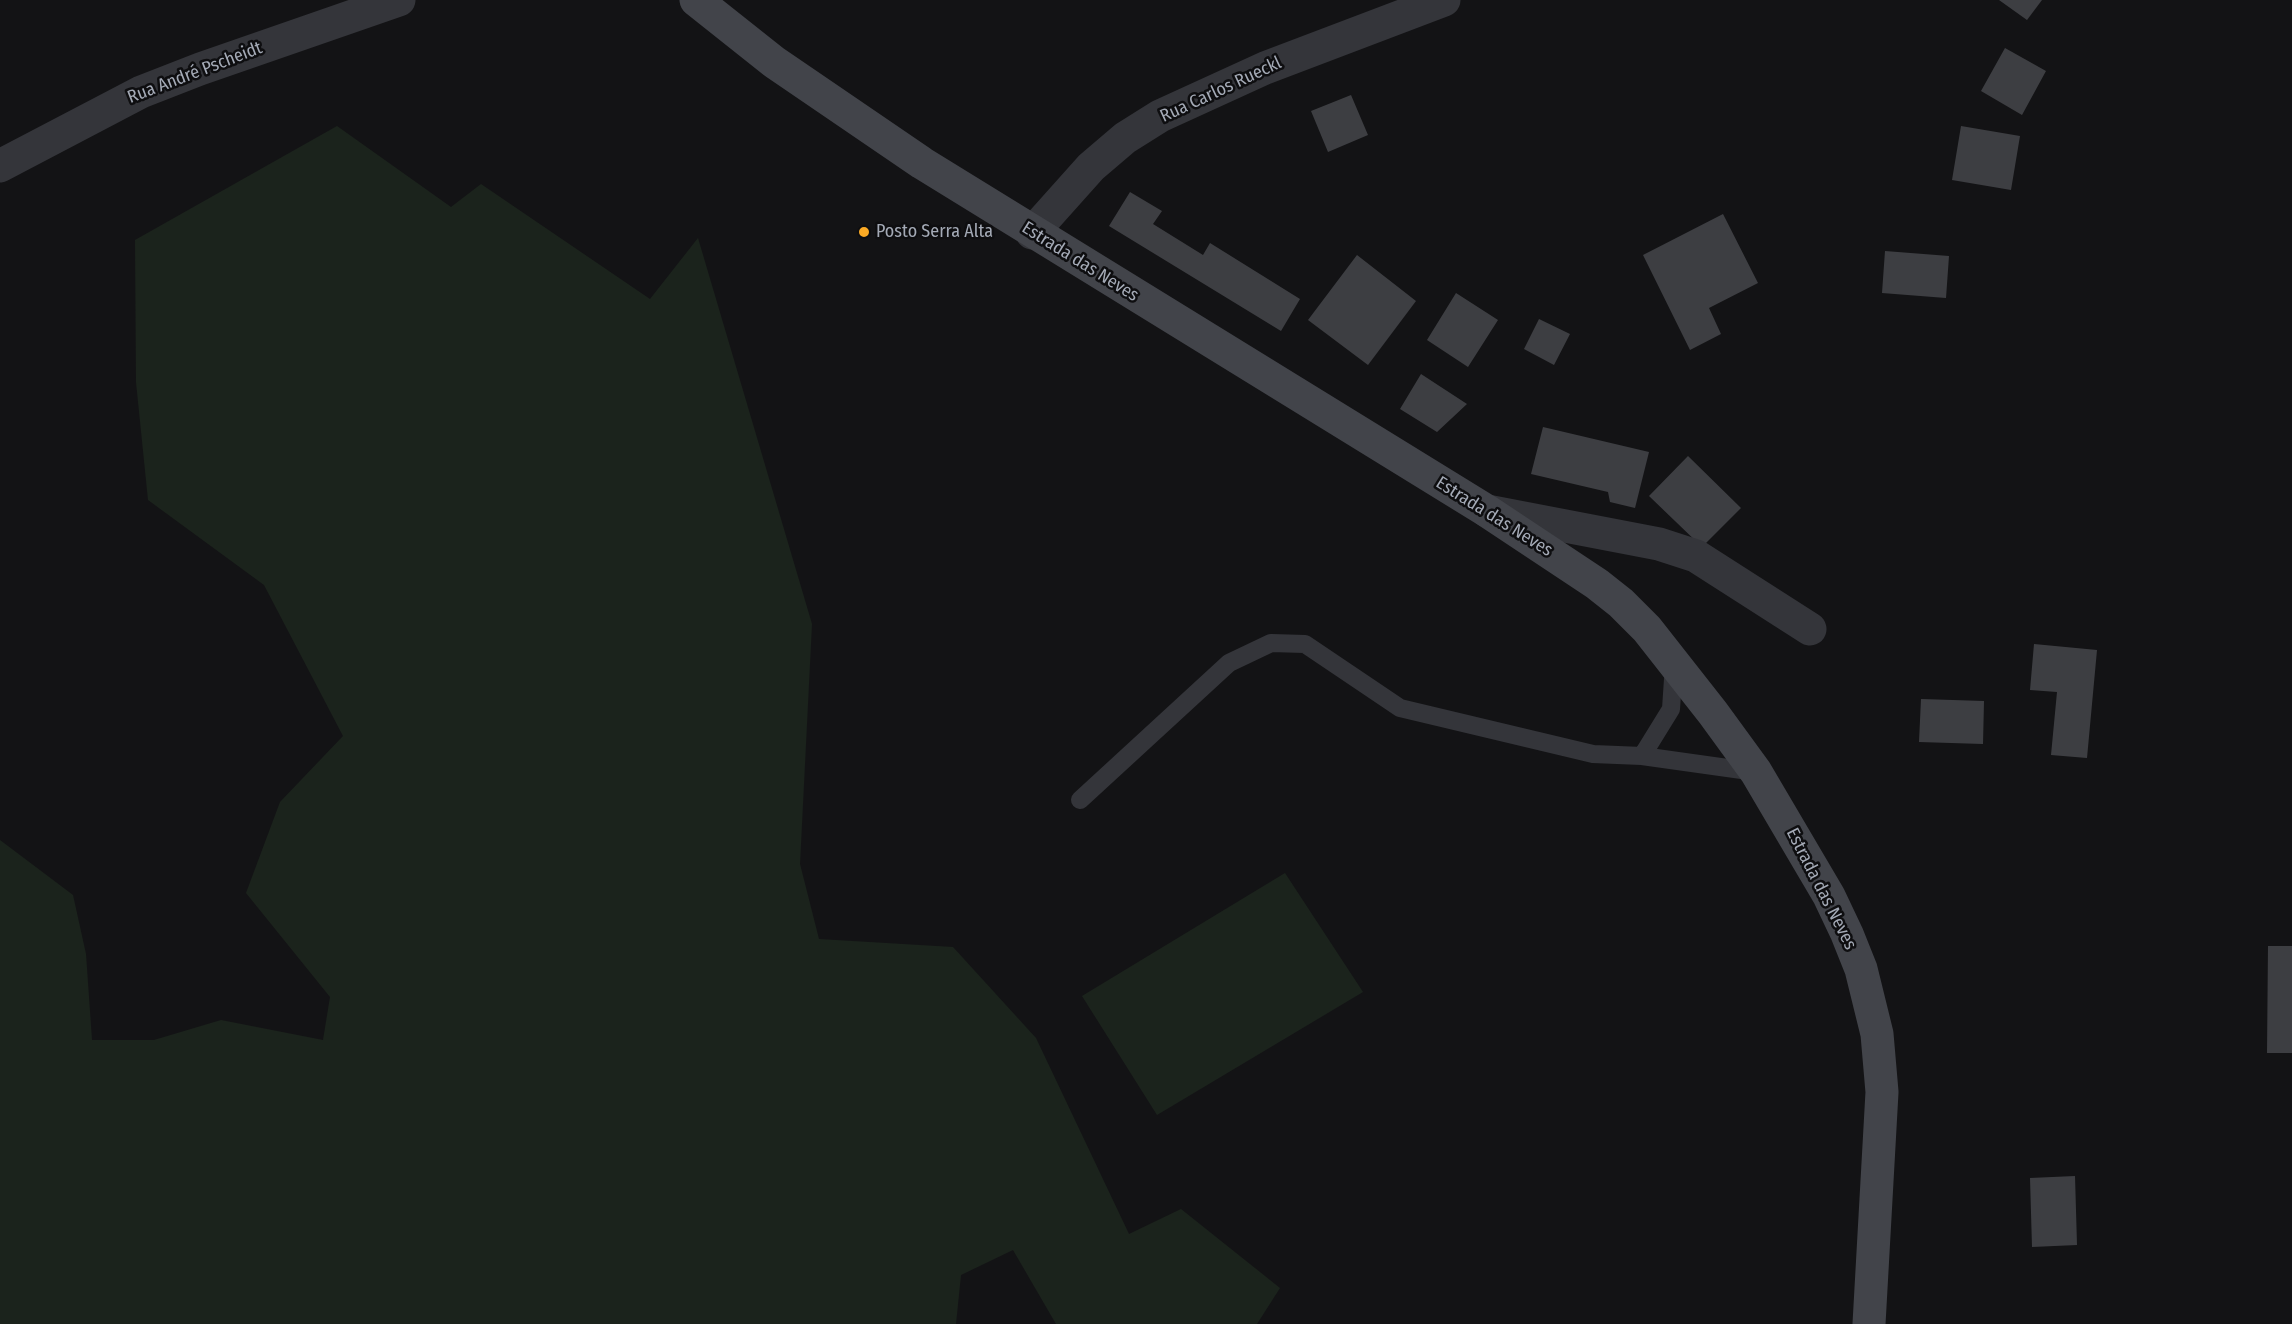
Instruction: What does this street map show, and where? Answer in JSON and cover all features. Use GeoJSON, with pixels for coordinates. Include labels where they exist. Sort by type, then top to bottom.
{"type":"FeatureCollection","features":[{"type":"Feature","properties":{"kind":"main road","name":"Estrada das Neves"},"geometry":{"type":"LineString","coordinates":[[696,0],[774,62],[837,107],[1032,233],[1487,511],[1605,590],[1647,629],[1674,661],[1756,772],[1824,888],[1847,934],[1861,969],[1877,1034],[1882,1092],[1869,1324]]}},
{"type":"Feature","properties":{"kind":"street","name":"Rua André Pscheidt"},"geometry":{"type":"LineString","coordinates":[[0,166],[141,92],[200,69],[399,0]]}},
{"type":"Feature","properties":{"kind":"street","name":"Rua Carlos Rueckl"},"geometry":{"type":"LineString","coordinates":[[1032,233],[1091,167],[1125,138],[1160,116],[1265,68],[1444,0]]}},
{"type":"Feature","properties":{"kind":"street"},"geometry":{"type":"LineString","coordinates":[[1487,511],[1659,544],[1696,556],[1810,629]]}},
{"type":"Feature","properties":{"kind":"lane"},"geometry":{"type":"LineString","coordinates":[[1080,800],[1229,663],[1271,643],[1305,644],[1400,708],[1593,754],[1642,756],[1756,772]]}},
{"type":"Feature","properties":{"kind":"lane"},"geometry":{"type":"LineString","coordinates":[[1642,756],[1671,709],[1674,661]]}},
{"type":"Feature","properties":{"kind":"shaded area"},"geometry":{"type":"Polygon","coordinates":[[[337,126],[451,207],[481,184],[650,299],[698,238],[812,624],[800,864],[819,939],[953,947],[1036,1038],[1129,1234],[1181,1209],[1280,1288],[1257,1324],[1056,1324],[1013,1250],[961,1275],[956,1324],[0,1324],[0,840],[73,895],[86,954],[92,1040],[154,1040],[221,1020],[323,1040],[330,997],[246,893],[280,802],[343,736],[264,585],[148,500],[136,382],[135,240],[337,126]]]}},
{"type":"Feature","properties":{"kind":"shaded area"},"geometry":{"type":"Polygon","coordinates":[[[1285,873],[1363,992],[1157,1115],[1082,996],[1285,873]]]}},
{"type":"Feature","properties":{"kind":"building"},"geometry":{"type":"Polygon","coordinates":[[[1999,0],[2042,0],[2027,20],[1999,0]]]}},
{"type":"Feature","properties":{"kind":"building"},"geometry":{"type":"Polygon","coordinates":[[[2005,48],[2046,71],[2022,115],[1981,91],[2005,48]]]}},
{"type":"Feature","properties":{"kind":"building"},"geometry":{"type":"Polygon","coordinates":[[[1351,95],[1368,135],[1328,152],[1311,111],[1351,95]]]}},
{"type":"Feature","properties":{"kind":"building"},"geometry":{"type":"Polygon","coordinates":[[[1961,126],[2020,136],[2011,190],[1952,180],[1961,126]]]}},
{"type":"Feature","properties":{"kind":"building"},"geometry":{"type":"Polygon","coordinates":[[[1130,192],[1162,211],[1153,224],[1203,255],[1210,243],[1300,299],[1281,331],[1109,226],[1130,192]]]}},
{"type":"Feature","properties":{"kind":"building"},"geometry":{"type":"Polygon","coordinates":[[[1723,214],[1758,283],[1709,308],[1721,334],[1690,350],[1643,255],[1723,214]]]}},
{"type":"Feature","properties":{"kind":"building"},"geometry":{"type":"Polygon","coordinates":[[[1885,251],[1949,256],[1946,298],[1882,293],[1885,251]]]}},
{"type":"Feature","properties":{"kind":"building"},"geometry":{"type":"Polygon","coordinates":[[[1357,255],[1416,301],[1368,365],[1308,320],[1357,255]]]}},
{"type":"Feature","properties":{"kind":"building"},"geometry":{"type":"Polygon","coordinates":[[[1456,293],[1498,320],[1468,367],[1427,340],[1456,293]]]}},
{"type":"Feature","properties":{"kind":"building"},"geometry":{"type":"Polygon","coordinates":[[[1539,319],[1570,334],[1554,365],[1524,349],[1539,319]]]}},
{"type":"Feature","properties":{"kind":"building"},"geometry":{"type":"Polygon","coordinates":[[[1421,374],[1467,404],[1437,432],[1400,409],[1421,374]]]}},
{"type":"Feature","properties":{"kind":"building"},"geometry":{"type":"Polygon","coordinates":[[[1543,427],[1649,452],[1635,508],[1610,502],[1608,492],[1531,474],[1543,427]]]}},
{"type":"Feature","properties":{"kind":"building"},"geometry":{"type":"Polygon","coordinates":[[[1688,456],[1741,508],[1702,547],[1649,496],[1688,456]]]}},
{"type":"Feature","properties":{"kind":"building"},"geometry":{"type":"Polygon","coordinates":[[[2034,644],[2097,650],[2087,758],[2051,755],[2057,692],[2030,690],[2034,644]]]}},
{"type":"Feature","properties":{"kind":"building"},"geometry":{"type":"Polygon","coordinates":[[[1921,699],[1984,701],[1983,744],[1919,742],[1921,699]]]}},
{"type":"Feature","properties":{"kind":"building"},"geometry":{"type":"Polygon","coordinates":[[[2268,946],[2292,946],[2292,1053],[2267,1053],[2268,946]]]}},
{"type":"Feature","properties":{"kind":"building"},"geometry":{"type":"Polygon","coordinates":[[[2075,1176],[2077,1245],[2032,1247],[2030,1178],[2075,1176]]]}},
{"type":"Feature","properties":{"kind":"place","name":"Posto Serra Alta"},"geometry":{"type":"Point","coordinates":[864,232]}}]}
